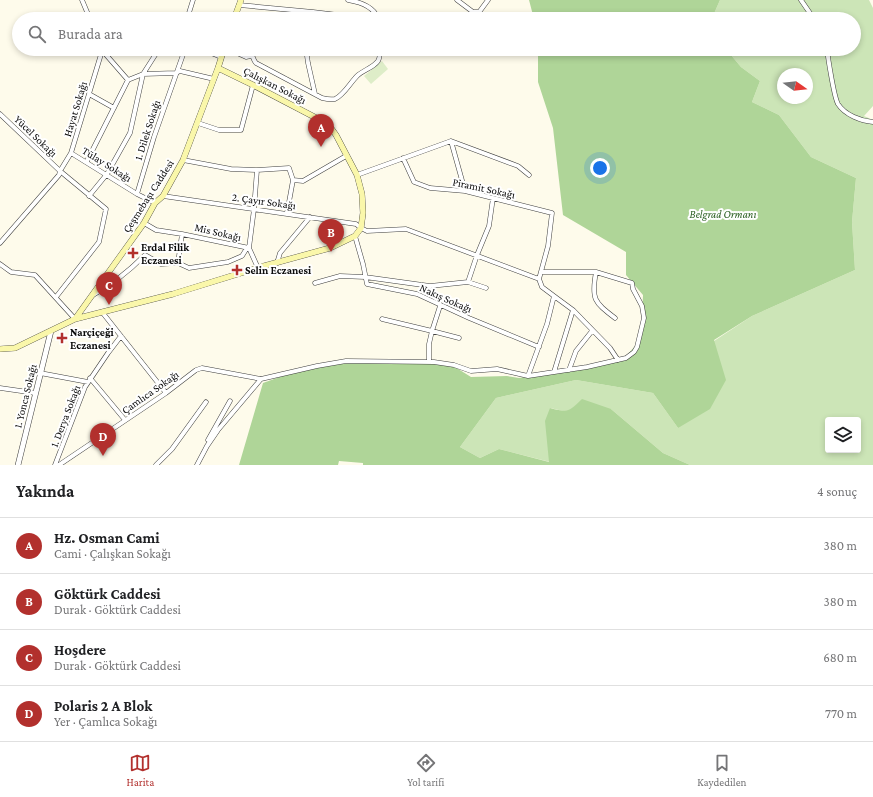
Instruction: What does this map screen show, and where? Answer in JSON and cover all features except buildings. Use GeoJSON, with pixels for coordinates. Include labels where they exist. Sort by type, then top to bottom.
{"type":"FeatureCollection","features":[{"type":"Feature","properties":{"kind":"main road"},"geometry":{"type":"LineString","coordinates":[[236,12],[240,2]]}},
{"type":"Feature","properties":{"kind":"main road","name":"Çeşmebaşı Caddesi"},"geometry":{"type":"LineString","coordinates":[[75,319],[144,223],[155,203],[163,196],[183,160],[198,123],[221,57]]}},
{"type":"Feature","properties":{"kind":"main road","name":"Çalışkan Sokağı"},"geometry":{"type":"LineString","coordinates":[[218,68],[324,122],[331,128],[357,175],[362,194],[363,213],[361,228]]}},
{"type":"Feature","properties":{"kind":"main road"},"geometry":{"type":"LineString","coordinates":[[0,349],[15,348],[75,319],[173,294],[330,248],[354,236],[361,228]]}},
{"type":"Feature","properties":{"kind":"street"},"geometry":{"type":"LineString","coordinates":[[82,0],[87,12]]}},
{"type":"Feature","properties":{"kind":"street"},"geometry":{"type":"LineString","coordinates":[[190,12],[193,0]]}},
{"type":"Feature","properties":{"kind":"street"},"geometry":{"type":"LineString","coordinates":[[348,0],[356,1],[369,7],[375,12]]}},
{"type":"Feature","properties":{"kind":"street"},"geometry":{"type":"LineString","coordinates":[[457,0],[473,12],[479,12],[488,0]]}},
{"type":"Feature","properties":{"kind":"street"},"geometry":{"type":"LineString","coordinates":[[801,0],[809,12]]}},
{"type":"Feature","properties":{"kind":"street"},"geometry":{"type":"LineString","coordinates":[[240,2],[313,12]]}},
{"type":"Feature","properties":{"kind":"street","name":"Hayat Sokağı"},"geometry":{"type":"LineString","coordinates":[[0,243],[59,175],[71,153],[99,56]]}},
{"type":"Feature","properties":{"kind":"street"},"geometry":{"type":"LineString","coordinates":[[106,56],[128,80]]}},
{"type":"Feature","properties":{"kind":"street"},"geometry":{"type":"LineString","coordinates":[[89,196],[107,174],[130,133],[140,83],[143,74],[155,56]]}},
{"type":"Feature","properties":{"kind":"street","name":"1. Dilek Sokağı"},"geometry":{"type":"LineString","coordinates":[[137,194],[154,137],[182,56]]}},
{"type":"Feature","properties":{"kind":"street"},"geometry":{"type":"LineString","coordinates":[[246,56],[252,56],[256,63],[322,98],[329,100],[336,98],[358,75],[374,66],[380,56]]}},
{"type":"Feature","properties":{"kind":"street"},"geometry":{"type":"LineString","coordinates":[[307,56],[315,94]]}},
{"type":"Feature","properties":{"kind":"street"},"geometry":{"type":"LineString","coordinates":[[828,56],[838,103],[847,113],[866,122],[873,122]]}},
{"type":"Feature","properties":{"kind":"street"},"geometry":{"type":"LineString","coordinates":[[87,161],[128,80],[143,74],[176,73],[180,70],[214,79]]}},
{"type":"Feature","properties":{"kind":"street"},"geometry":{"type":"LineString","coordinates":[[198,123],[219,130],[241,130],[253,85]]}},
{"type":"Feature","properties":{"kind":"street"},"geometry":{"type":"LineString","coordinates":[[89,94],[114,108]]}},
{"type":"Feature","properties":{"kind":"street","name":"Yücel Sokağı"},"geometry":{"type":"LineString","coordinates":[[0,114],[60,171],[106,209],[99,242],[56,297]]}},
{"type":"Feature","properties":{"kind":"street"},"geometry":{"type":"LineString","coordinates":[[451,141],[465,191]]}},
{"type":"Feature","properties":{"kind":"street"},"geometry":{"type":"LineString","coordinates":[[357,175],[451,141],[518,166],[529,174]]}},
{"type":"Feature","properties":{"kind":"street","name":"Tülay Sokağı"},"geometry":{"type":"LineString","coordinates":[[71,153],[87,161],[137,194],[155,203]]}},
{"type":"Feature","properties":{"kind":"street"},"geometry":{"type":"LineString","coordinates":[[293,180],[303,181],[346,156]]}},
{"type":"Feature","properties":{"kind":"street","name":"Piramit Sokağı"},"geometry":{"type":"LineString","coordinates":[[403,158],[414,182],[430,188],[465,191],[552,213],[548,246],[541,272]]}},
{"type":"Feature","properties":{"kind":"street"},"geometry":{"type":"LineString","coordinates":[[183,160],[231,169],[257,170],[289,168],[293,180],[287,213]]}},
{"type":"Feature","properties":{"kind":"street"},"geometry":{"type":"LineString","coordinates":[[92,296],[121,277],[145,255],[161,264],[178,263],[189,268],[228,262],[242,256],[248,248],[254,209],[257,170]]}},
{"type":"Feature","properties":{"kind":"street","name":"2. Çayır Sokağı"},"geometry":{"type":"LineString","coordinates":[[163,196],[356,224],[367,230],[406,229],[539,279]]}},
{"type":"Feature","properties":{"kind":"street"},"geometry":{"type":"LineString","coordinates":[[468,282],[489,226],[493,198]]}},
{"type":"Feature","properties":{"kind":"street"},"geometry":{"type":"LineString","coordinates":[[277,263],[280,253],[310,218]]}},
{"type":"Feature","properties":{"kind":"street","name":"Mis Sokağı"},"geometry":{"type":"LineString","coordinates":[[144,223],[156,230],[248,248]]}},
{"type":"Feature","properties":{"kind":"street","name":"Mis Sokağı"},"geometry":{"type":"LineString","coordinates":[[178,263],[182,234]]}},
{"type":"Feature","properties":{"kind":"street"},"geometry":{"type":"LineString","coordinates":[[354,236],[363,264],[365,276]]}},
{"type":"Feature","properties":{"kind":"street"},"geometry":{"type":"LineString","coordinates":[[248,248],[258,268]]}},
{"type":"Feature","properties":{"kind":"street"},"geometry":{"type":"LineString","coordinates":[[0,264],[11,272],[35,275],[75,319]]}},
{"type":"Feature","properties":{"kind":"street"},"geometry":{"type":"LineString","coordinates":[[197,465],[207,446],[218,430],[261,380],[317,366],[346,361],[429,362],[454,365],[471,371],[497,369],[528,376],[569,370],[618,360],[626,358],[637,347],[643,324],[643,312],[632,283],[596,272],[541,272],[539,279],[542,287],[573,310],[610,348],[618,360]]}},
{"type":"Feature","properties":{"kind":"street"},"geometry":{"type":"LineString","coordinates":[[596,272],[592,290],[598,305],[615,318]]}},
{"type":"Feature","properties":{"kind":"street"},"geometry":{"type":"LineString","coordinates":[[314,283],[340,276],[365,276],[430,286],[468,282],[486,288]]}},
{"type":"Feature","properties":{"kind":"street","name":"Nakış Sokağı"},"geometry":{"type":"LineString","coordinates":[[365,276],[366,284],[417,294],[440,306],[540,347]]}},
{"type":"Feature","properties":{"kind":"street"},"geometry":{"type":"LineString","coordinates":[[528,376],[540,347],[554,296]]}},
{"type":"Feature","properties":{"kind":"street"},"geometry":{"type":"LineString","coordinates":[[429,362],[429,344],[440,306]]}},
{"type":"Feature","properties":{"kind":"street"},"geometry":{"type":"LineString","coordinates":[[554,372],[573,310]]}},
{"type":"Feature","properties":{"kind":"street"},"geometry":{"type":"LineString","coordinates":[[102,312],[166,393]]}},
{"type":"Feature","properties":{"kind":"street"},"geometry":{"type":"LineString","coordinates":[[382,319],[460,338]]}},
{"type":"Feature","properties":{"kind":"street","name":"1. Yonca Sokağı"},"geometry":{"type":"LineString","coordinates":[[18,465],[50,331]]}},
{"type":"Feature","properties":{"kind":"street"},"geometry":{"type":"LineString","coordinates":[[569,370],[576,351],[592,331]]}},
{"type":"Feature","properties":{"kind":"street","name":"1. Derya Sokağı"},"geometry":{"type":"LineString","coordinates":[[56,465],[85,387],[121,336]]}},
{"type":"Feature","properties":{"kind":"street","name":"Çamlıca Sokağı"},"geometry":{"type":"LineString","coordinates":[[59,465],[166,393],[196,370],[202,368],[261,380]]}},
{"type":"Feature","properties":{"kind":"street"},"geometry":{"type":"LineString","coordinates":[[40,373],[89,380],[125,420]]}},
{"type":"Feature","properties":{"kind":"street"},"geometry":{"type":"LineString","coordinates":[[0,388],[35,394]]}},
{"type":"Feature","properties":{"kind":"street"},"geometry":{"type":"LineString","coordinates":[[194,465],[230,400]]}},
{"type":"Feature","properties":{"kind":"street"},"geometry":{"type":"LineString","coordinates":[[156,465],[172,449],[206,402]]}},
{"type":"Feature","properties":{"kind":"green space"},"geometry":{"type":"Polygon","coordinates":[[[529,0],[720,0],[715,12],[532,12],[529,0]]]}},
{"type":"Feature","properties":{"kind":"green space"},"geometry":{"type":"Polygon","coordinates":[[[720,0],[869,0],[873,8],[873,106],[864,116],[873,120],[873,465],[690,465],[663,453],[611,409],[563,411],[550,408],[550,462],[499,449],[480,458],[460,447],[496,398],[576,380],[653,393],[678,428],[714,341],[752,316],[855,270],[852,222],[856,178],[811,157],[779,115],[752,102],[760,81],[741,67],[732,56],[861,56],[861,12],[715,12],[720,0]]]}},
{"type":"Feature","properties":{"kind":"green space","name":"Belgrad Ormanı"},"geometry":{"type":"Polygon","coordinates":[[[538,56],[732,56],[741,67],[760,81],[752,102],[779,115],[811,157],[856,178],[852,222],[855,270],[752,316],[714,340],[726,380],[710,409],[678,428],[653,393],[576,380],[496,398],[460,447],[480,458],[499,449],[549,462],[545,421],[550,408],[565,411],[574,407],[582,399],[611,409],[663,453],[690,465],[363,465],[363,463],[339,461],[338,465],[239,465],[263,383],[299,370],[348,363],[422,362],[455,367],[471,377],[507,376],[519,378],[585,367],[626,356],[637,344],[642,318],[643,295],[626,275],[626,252],[563,215],[553,128],[538,82],[538,56]]]}},
{"type":"Feature","properties":{"kind":"green space"},"geometry":{"type":"Polygon","coordinates":[[[382,61],[388,69],[371,84],[364,76],[382,61]]]}},
{"type":"Feature","properties":{"kind":"place","name":"Hz. Osman Cami"},"geometry":{"type":"Point","coordinates":[321,147]}},
{"type":"Feature","properties":{"kind":"place","name":"Göktürk Caddesi"},"geometry":{"type":"Point","coordinates":[331,252]}},
{"type":"Feature","properties":{"kind":"place","name":"Erdal Filik Eczanesi"},"geometry":{"type":"Point","coordinates":[133,253]}},
{"type":"Feature","properties":{"kind":"place","name":"Selin Eczanesi"},"geometry":{"type":"Point","coordinates":[237,270]}},
{"type":"Feature","properties":{"kind":"place","name":"Hoşdere"},"geometry":{"type":"Point","coordinates":[109,305]}},
{"type":"Feature","properties":{"kind":"place","name":"Narçiçeği Eczanesi"},"geometry":{"type":"Point","coordinates":[62,338]}},
{"type":"Feature","properties":{"kind":"place","name":"Polaris 2 A Blok"},"geometry":{"type":"Point","coordinates":[103,456]}}]}
